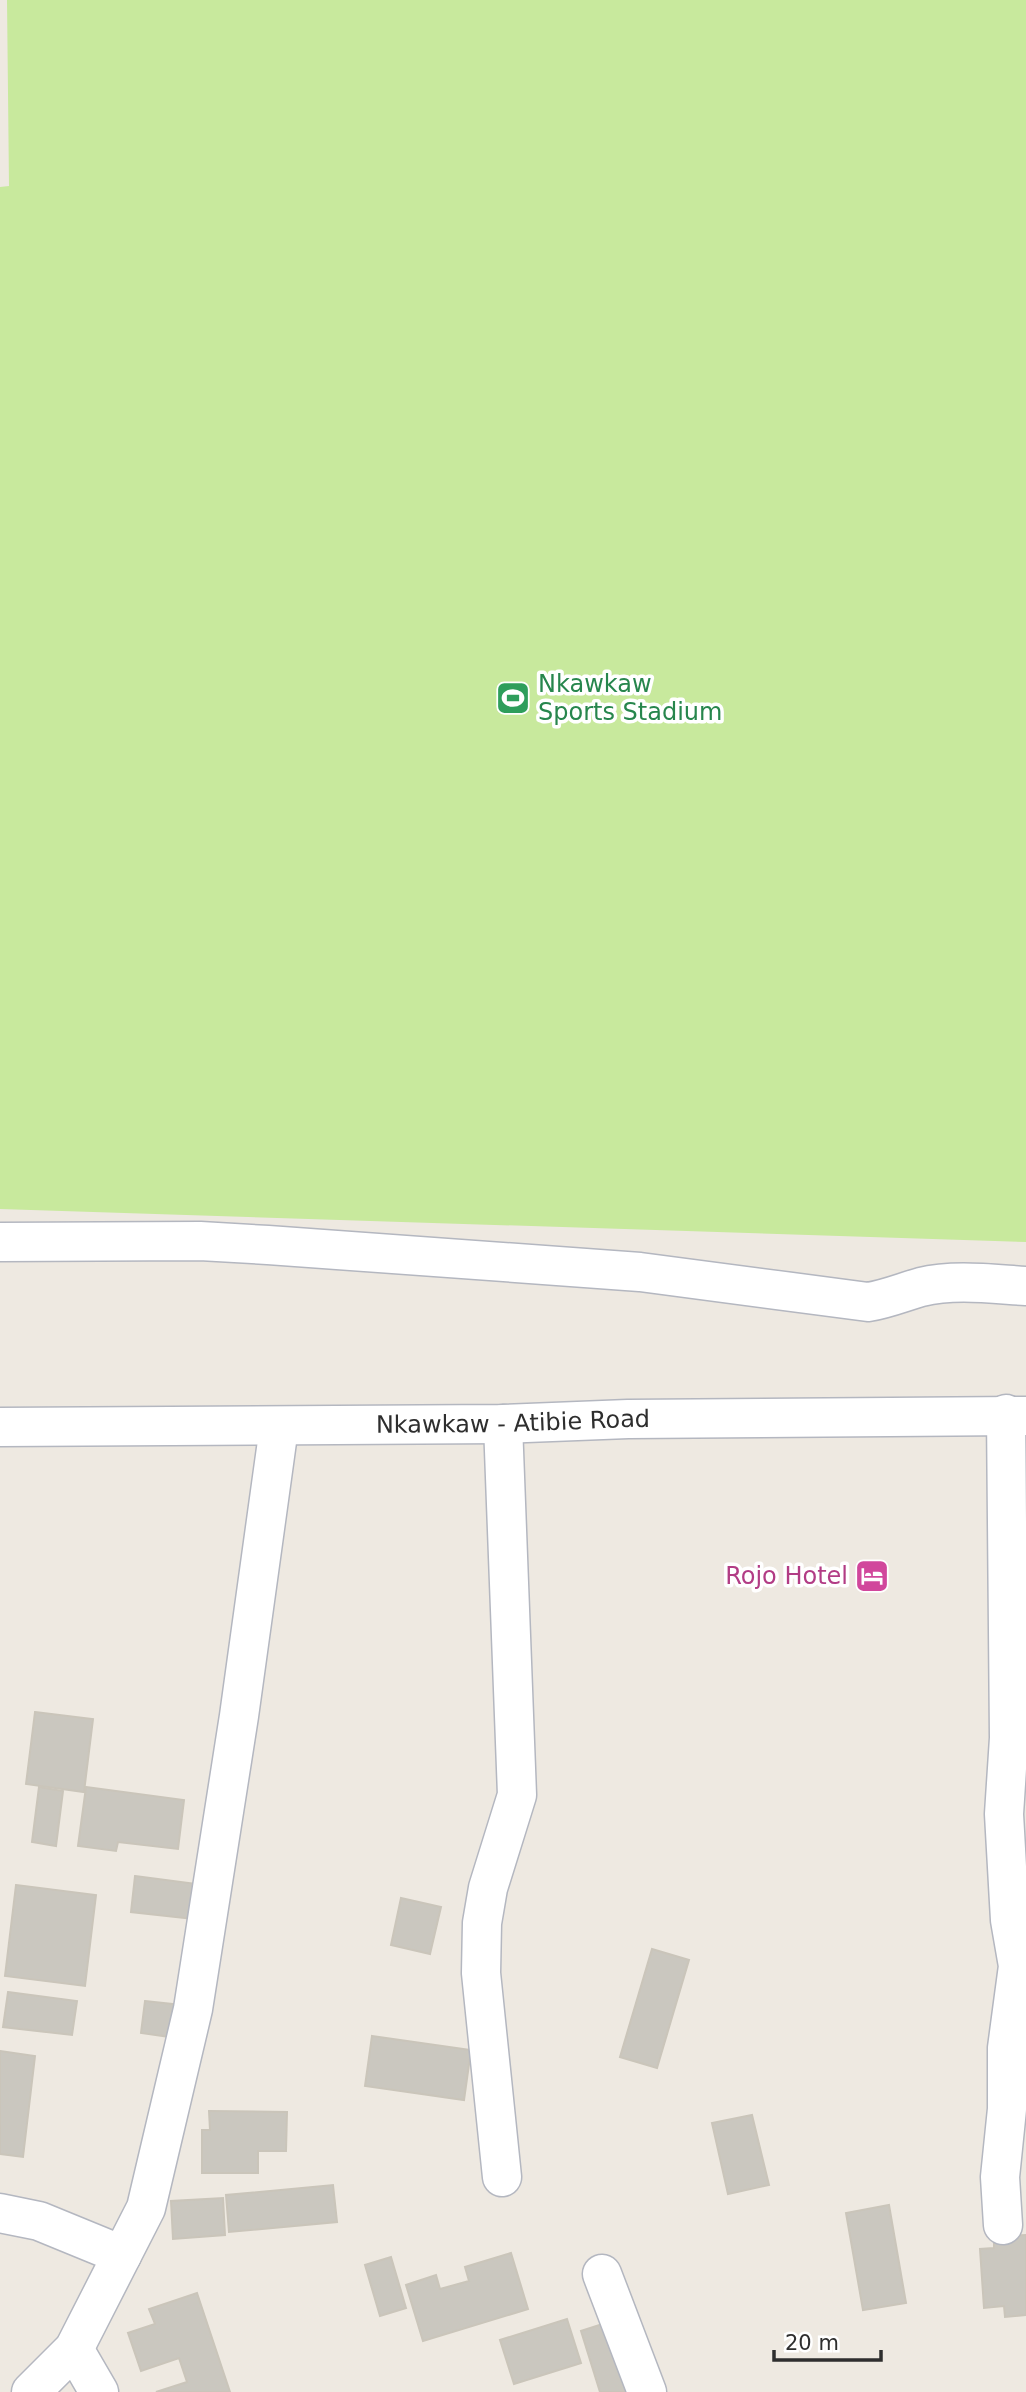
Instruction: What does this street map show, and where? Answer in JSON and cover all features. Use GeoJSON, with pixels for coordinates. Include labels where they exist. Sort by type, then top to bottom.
{"type":"FeatureCollection","features":[{"type":"Feature","properties":{"kind":"street"},"geometry":{"type":"LineString","coordinates":[[0,1242],[200,1241],[268,1245],[640,1272],[868,1302],[895,1297],[922,1287],[947,1284],[1026,1286]]}},
{"type":"Feature","properties":{"kind":"street"},"geometry":{"type":"LineString","coordinates":[[1003,2225],[1000,2177],[1007,2109],[1007,2049],[1018,1966],[1010,1920],[1004,1814],[1009,1738],[1016,1415]]}},
{"type":"Feature","properties":{"kind":"street","name":"Nkawkaw - Atibie Road"},"geometry":{"type":"LineString","coordinates":[[0,1427],[279,1427],[503,1424],[628,1419],[1016,1415]]}},
{"type":"Feature","properties":{"kind":"street"},"geometry":{"type":"LineString","coordinates":[[502,2177],[481,1973],[482,1923],[488,1888],[517,1795],[503,1424]]}},
{"type":"Feature","properties":{"kind":"street"},"geometry":{"type":"LineString","coordinates":[[31,2392],[74,2349],[146,2208],[193,2009],[242,1703],[279,1427]]}},
{"type":"Feature","properties":{"kind":"street"},"geometry":{"type":"LineString","coordinates":[[0,2213],[39,2221],[122,2255]]}},
{"type":"Feature","properties":{"kind":"street"},"geometry":{"type":"LineString","coordinates":[[602,2274],[647,2392]]}},
{"type":"Feature","properties":{"kind":"street"},"geometry":{"type":"LineString","coordinates":[[74,2349],[99,2392]]}},
{"type":"Feature","properties":{"kind":"green space","name":"Nkawkaw Sports Stadium"},"geometry":{"type":"Polygon","coordinates":[[[7,0],[1026,0],[1026,1242],[0,1209],[0,187],[9,186],[7,0]]]}},
{"type":"Feature","properties":{"kind":"building"},"geometry":{"type":"Polygon","coordinates":[[[35,1712],[93,1719],[84,1792],[26,1784],[35,1712]]]}},
{"type":"Feature","properties":{"kind":"building"},"geometry":{"type":"Polygon","coordinates":[[[39,1787],[63,1791],[56,1846],[32,1842],[39,1787]]]}},
{"type":"Feature","properties":{"kind":"building"},"geometry":{"type":"Polygon","coordinates":[[[86,1787],[184,1800],[178,1849],[118,1842],[116,1851],[78,1846],[86,1787]]]}},
{"type":"Feature","properties":{"kind":"building"},"geometry":{"type":"Polygon","coordinates":[[[135,1876],[197,1884],[193,1919],[131,1912],[135,1876]]]}},
{"type":"Feature","properties":{"kind":"building"},"geometry":{"type":"Polygon","coordinates":[[[16,1885],[96,1895],[85,1986],[5,1976],[16,1885]]]}},
{"type":"Feature","properties":{"kind":"building"},"geometry":{"type":"Polygon","coordinates":[[[401,1898],[441,1907],[430,1954],[391,1945],[401,1898]]]}},
{"type":"Feature","properties":{"kind":"building"},"geometry":{"type":"Polygon","coordinates":[[[652,1949],[689,1960],[657,2068],[620,2057],[652,1949]]]}},
{"type":"Feature","properties":{"kind":"building"},"geometry":{"type":"Polygon","coordinates":[[[8,1992],[77,2001],[72,2035],[3,2027],[8,1992]]]}},
{"type":"Feature","properties":{"kind":"building"},"geometry":{"type":"Polygon","coordinates":[[[145,2001],[181,2005],[177,2038],[141,2033],[145,2001]]]}},
{"type":"Feature","properties":{"kind":"building"},"geometry":{"type":"Polygon","coordinates":[[[372,2036],[471,2050],[464,2100],[365,2086],[372,2036]]]}},
{"type":"Feature","properties":{"kind":"building"},"geometry":{"type":"Polygon","coordinates":[[[0,2051],[35,2056],[23,2157],[0,2154],[0,2051]]]}},
{"type":"Feature","properties":{"kind":"building"},"geometry":{"type":"Polygon","coordinates":[[[209,2111],[287,2112],[286,2151],[258,2151],[258,2173],[202,2173],[202,2130],[210,2130],[209,2111]]]}},
{"type":"Feature","properties":{"kind":"building"},"geometry":{"type":"Polygon","coordinates":[[[752,2115],[769,2185],[728,2194],[712,2123],[752,2115]]]}},
{"type":"Feature","properties":{"kind":"building"},"geometry":{"type":"Polygon","coordinates":[[[333,2185],[337,2222],[229,2232],[226,2195],[333,2185]]]}},
{"type":"Feature","properties":{"kind":"building"},"geometry":{"type":"Polygon","coordinates":[[[223,2198],[225,2235],[173,2239],[171,2201],[223,2198]]]}},
{"type":"Feature","properties":{"kind":"building"},"geometry":{"type":"Polygon","coordinates":[[[889,2205],[906,2303],[863,2310],[846,2213],[889,2205]]]}},
{"type":"Feature","properties":{"kind":"building"},"geometry":{"type":"Polygon","coordinates":[[[1026,2235],[1026,2315],[1005,2317],[1004,2306],[984,2308],[980,2249],[994,2248],[994,2237],[1026,2235]]]}},
{"type":"Feature","properties":{"kind":"building"},"geometry":{"type":"Polygon","coordinates":[[[511,2253],[528,2309],[423,2341],[406,2285],[436,2275],[440,2289],[469,2281],[465,2267],[511,2253]]]}},
{"type":"Feature","properties":{"kind":"building"},"geometry":{"type":"Polygon","coordinates":[[[391,2257],[406,2308],[380,2316],[365,2265],[391,2257]]]}},
{"type":"Feature","properties":{"kind":"building"},"geometry":{"type":"Polygon","coordinates":[[[197,2293],[230,2392],[156,2392],[187,2382],[179,2358],[141,2371],[128,2333],[155,2324],[149,2309],[197,2293]]]}},
{"type":"Feature","properties":{"kind":"building"},"geometry":{"type":"Polygon","coordinates":[[[567,2319],[581,2363],[514,2384],[500,2340],[567,2319]]]}},
{"type":"Feature","properties":{"kind":"building"},"geometry":{"type":"Polygon","coordinates":[[[615,2320],[638,2392],[600,2392],[581,2331],[615,2320]]]}},
{"type":"Feature","properties":{"kind":"place","name":"Nkawkaw Sports Stadium"},"geometry":{"type":"Point","coordinates":[513,698]}},
{"type":"Feature","properties":{"kind":"place","name":"Rojo Hotel"},"geometry":{"type":"Point","coordinates":[872,1576]}}]}
